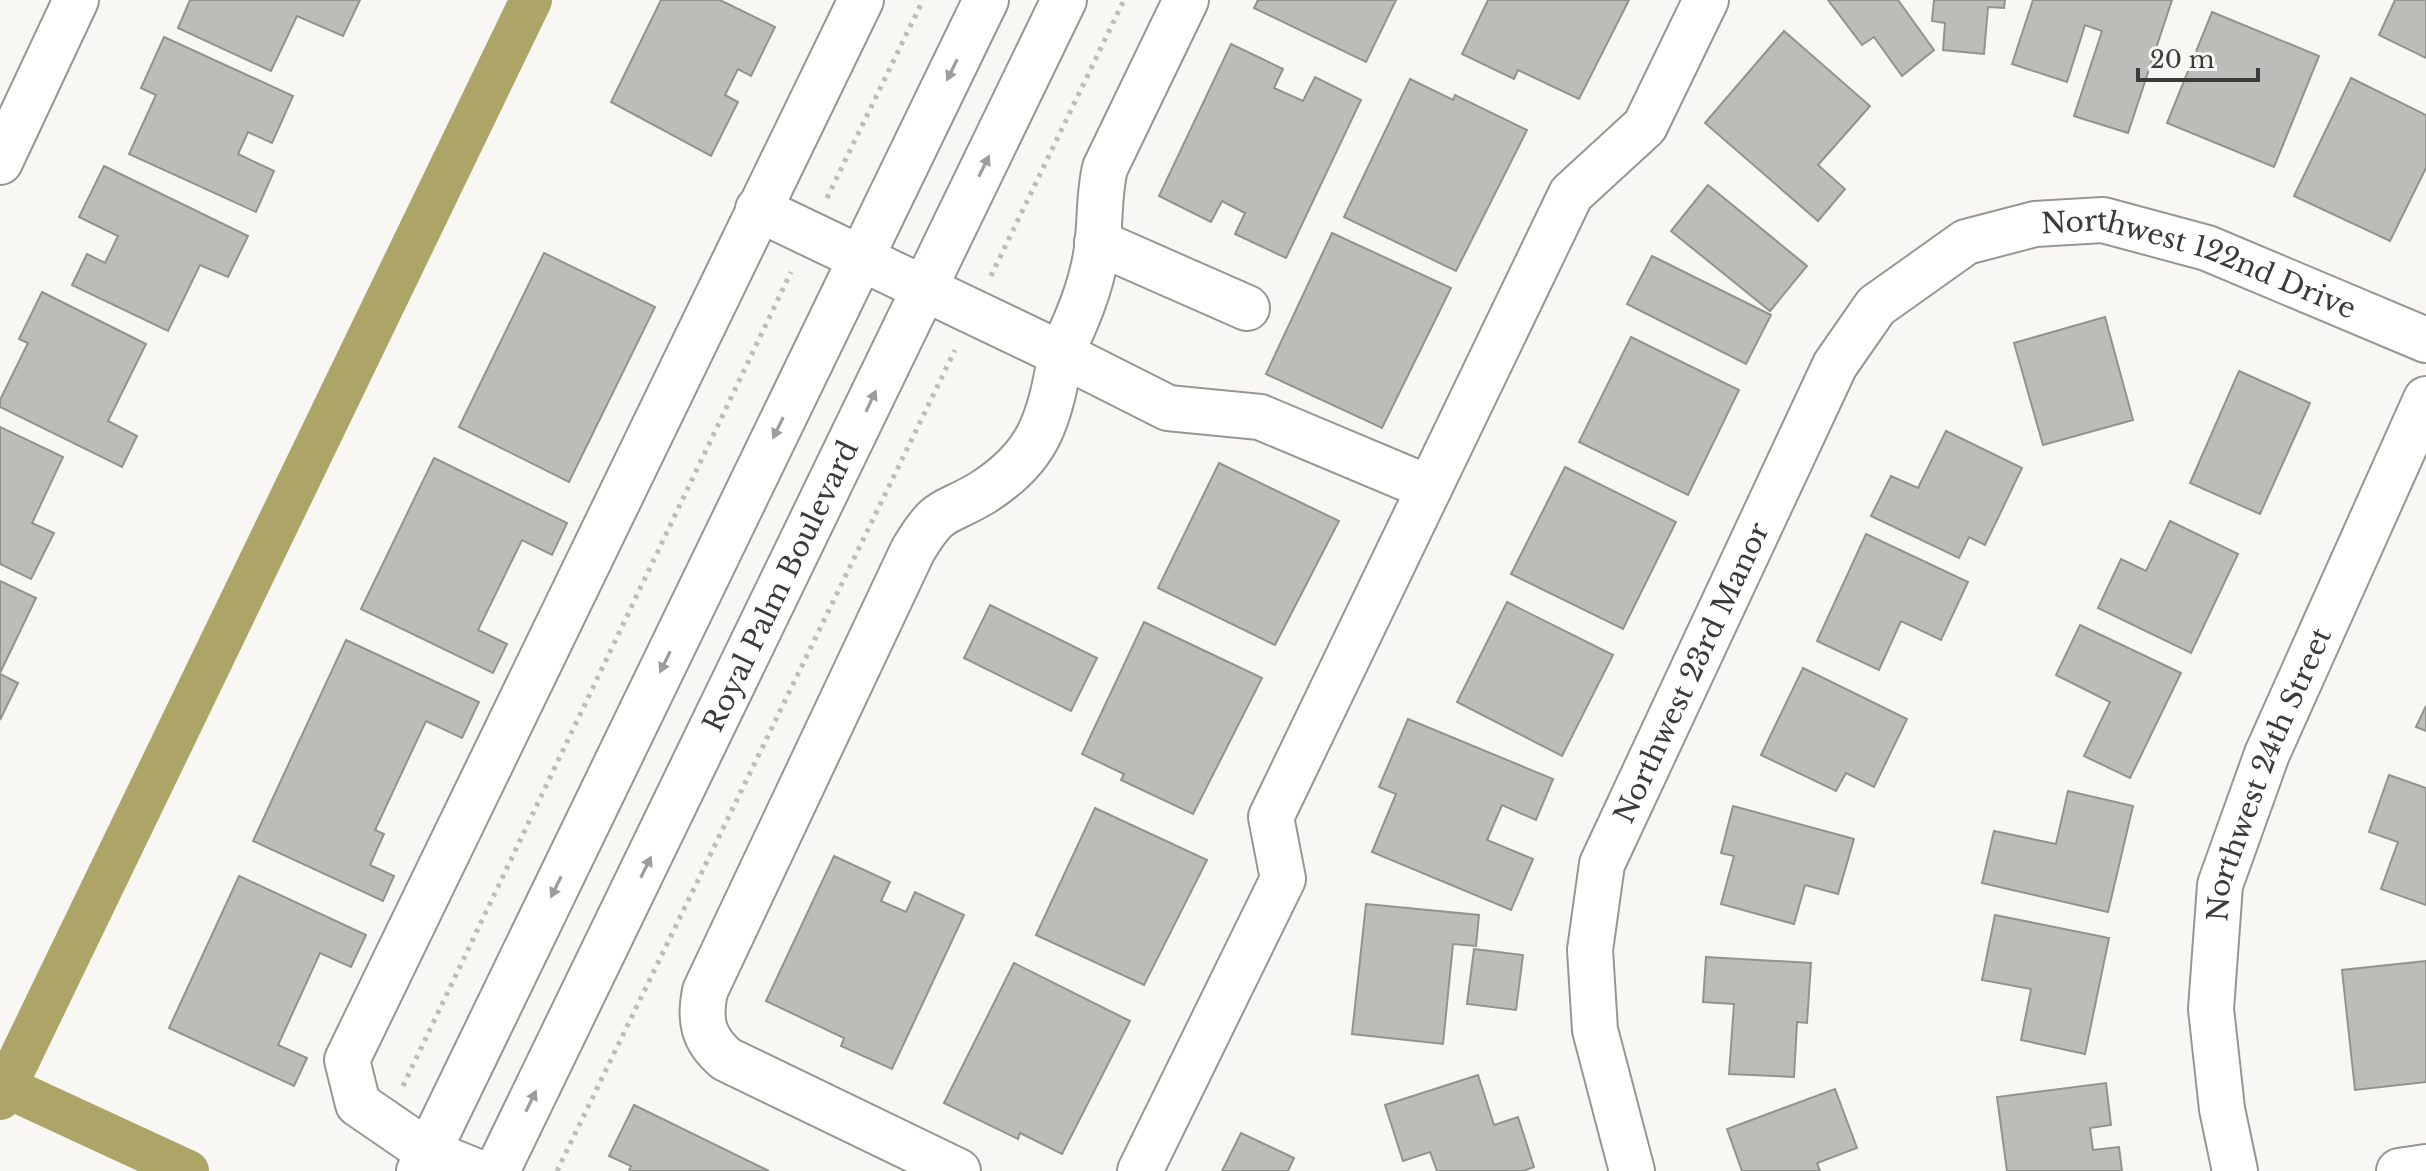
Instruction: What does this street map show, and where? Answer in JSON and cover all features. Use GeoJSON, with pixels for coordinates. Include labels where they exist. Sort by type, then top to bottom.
{"type":"FeatureCollection","features":[{"type":"Feature","properties":{"kind":"street"},"geometry":{"type":"LineString","coordinates":[[0,162],[76,0]]}},
{"type":"Feature","properties":{"kind":"street"},"geometry":{"type":"LineString","coordinates":[[475,1171],[423,1162],[385,1124],[358,1104],[347,1060],[861,0]]}},
{"type":"Feature","properties":{"kind":"street"},"geometry":{"type":"LineString","coordinates":[[423,1162],[986,0]]}},
{"type":"Feature","properties":{"kind":"street","name":"Royal Palm Boulevard"},"geometry":{"type":"LineString","coordinates":[[497,1171],[766,623],[1064,0]]}},
{"type":"Feature","properties":{"kind":"street"},"geometry":{"type":"LineString","coordinates":[[958,1171],[726,1059],[710,1045],[701,1011],[705,991],[913,550],[930,523],[944,509],[979,494],[1014,470],[1036,443],[1049,418],[1061,354],[1085,302],[1097,242],[1098,195],[1105,168],[1186,0]]}},
{"type":"Feature","properties":{"kind":"street"},"geometry":{"type":"LineString","coordinates":[[1140,1171],[1283,879],[1271,817],[1571,194],[1645,126],[1706,0]]}},
{"type":"Feature","properties":{"kind":"street"},"geometry":{"type":"LineString","coordinates":[[758,209],[974,311],[1168,408],[1260,417],[1429,488]]}},
{"type":"Feature","properties":{"kind":"street","name":"Northwest 122nd Drive"},"geometry":{"type":"LineString","coordinates":[[1966,242],[2035,224],[2103,220],[2207,248],[2426,340]]}},
{"type":"Feature","properties":{"kind":"street"},"geometry":{"type":"LineString","coordinates":[[1097,242],[1247,308]]}},
{"type":"Feature","properties":{"kind":"street","name":"Northwest 23rd Manor"},"geometry":{"type":"LineString","coordinates":[[1632,1171],[1595,1030],[1590,950],[1602,864],[1835,365],[1876,306],[1966,242]]}},
{"type":"Feature","properties":{"kind":"street","name":"Northwest 24th Street"},"geometry":{"type":"LineString","coordinates":[[2235,1171],[2222,1109],[2211,1009],[2220,885],[2267,754],[2426,399]]}},
{"type":"Feature","properties":{"kind":"street"},"geometry":{"type":"LineString","coordinates":[[2399,1171],[2426,1167]]}},
{"type":"Feature","properties":{"kind":"path"},"geometry":{"type":"LineString","coordinates":[[385,1124],[923,0]]}},
{"type":"Feature","properties":{"kind":"path"},"geometry":{"type":"LineString","coordinates":[[557,1171],[1124,0]]}},
{"type":"Feature","properties":{"kind":"building"},"geometry":{"type":"Polygon","coordinates":[[[190,0],[360,0],[343,36],[297,16],[271,71],[178,28],[190,0]]]}},
{"type":"Feature","properties":{"kind":"building"},"geometry":{"type":"Polygon","coordinates":[[[661,0],[720,0],[775,27],[751,76],[738,69],[725,95],[738,102],[711,156],[611,102],[661,0]]]}},
{"type":"Feature","properties":{"kind":"building"},"geometry":{"type":"Polygon","coordinates":[[[1258,0],[1396,0],[1366,62],[1254,8],[1258,0]]]}},
{"type":"Feature","properties":{"kind":"building"},"geometry":{"type":"Polygon","coordinates":[[[1488,0],[1629,0],[1579,99],[1518,70],[1514,79],[1462,54],[1488,0]]]}},
{"type":"Feature","properties":{"kind":"building"},"geometry":{"type":"Polygon","coordinates":[[[1828,0],[1898,0],[1934,50],[1902,76],[1874,37],[1862,45],[1828,0]]]}},
{"type":"Feature","properties":{"kind":"building"},"geometry":{"type":"Polygon","coordinates":[[[1934,0],[2005,0],[2004,8],[1988,7],[1984,54],[1943,50],[1945,23],[1932,21],[1934,0]]]}},
{"type":"Feature","properties":{"kind":"building"},"geometry":{"type":"Polygon","coordinates":[[[2033,0],[2172,0],[2128,133],[2074,116],[2102,31],[2085,25],[2067,82],[2012,64],[2033,0]]]}},
{"type":"Feature","properties":{"kind":"building"},"geometry":{"type":"Polygon","coordinates":[[[2395,0],[2426,0],[2426,58],[2379,35],[2395,0]]]}},
{"type":"Feature","properties":{"kind":"building"},"geometry":{"type":"Polygon","coordinates":[[[2212,12],[2319,56],[2274,167],[2167,123],[2212,12]]]}},
{"type":"Feature","properties":{"kind":"building"},"geometry":{"type":"Polygon","coordinates":[[[1784,31],[1870,106],[1818,165],[1845,189],[1818,221],[1705,123],[1784,31]]]}},
{"type":"Feature","properties":{"kind":"building"},"geometry":{"type":"Polygon","coordinates":[[[164,37],[293,96],[272,143],[248,132],[238,154],[274,171],[256,212],[129,154],[156,95],[141,88],[164,37]]]}},
{"type":"Feature","properties":{"kind":"building"},"geometry":{"type":"Polygon","coordinates":[[[1231,44],[1283,69],[1274,88],[1303,101],[1315,77],[1361,100],[1286,258],[1235,234],[1245,213],[1222,201],[1211,222],[1159,196],[1231,44]]]}},
{"type":"Feature","properties":{"kind":"building"},"geometry":{"type":"Polygon","coordinates":[[[2351,78],[2426,115],[2426,168],[2390,241],[2294,196],[2351,78]]]}},
{"type":"Feature","properties":{"kind":"building"},"geometry":{"type":"Polygon","coordinates":[[[1410,79],[1453,100],[1455,95],[1527,130],[1456,271],[1344,217],[1410,79]]]}},
{"type":"Feature","properties":{"kind":"building"},"geometry":{"type":"Polygon","coordinates":[[[104,166],[248,236],[228,277],[200,265],[168,331],[72,285],[87,254],[105,263],[118,236],[79,217],[104,166]]]}},
{"type":"Feature","properties":{"kind":"building"},"geometry":{"type":"Polygon","coordinates":[[[1708,185],[1807,266],[1770,311],[1671,231],[1708,185]]]}},
{"type":"Feature","properties":{"kind":"building"},"geometry":{"type":"Polygon","coordinates":[[[1332,233],[1451,288],[1382,428],[1266,374],[1332,233]]]}},
{"type":"Feature","properties":{"kind":"building"},"geometry":{"type":"Polygon","coordinates":[[[544,253],[655,307],[569,482],[459,427],[544,253]]]}},
{"type":"Feature","properties":{"kind":"building"},"geometry":{"type":"Polygon","coordinates":[[[1652,256],[1771,315],[1746,364],[1627,304],[1652,256]]]}},
{"type":"Feature","properties":{"kind":"building"},"geometry":{"type":"Polygon","coordinates":[[[42,292],[146,344],[108,421],[137,436],[122,467],[0,407],[0,400],[28,343],[19,339],[42,292]]]}},
{"type":"Feature","properties":{"kind":"building"},"geometry":{"type":"Polygon","coordinates":[[[2105,317],[2133,420],[2043,445],[2014,343],[2105,317]]]}},
{"type":"Feature","properties":{"kind":"building"},"geometry":{"type":"Polygon","coordinates":[[[1631,337],[1739,390],[1688,495],[1579,442],[1631,337]]]}},
{"type":"Feature","properties":{"kind":"building"},"geometry":{"type":"Polygon","coordinates":[[[2239,371],[2310,403],[2260,514],[2190,483],[2239,371]]]}},
{"type":"Feature","properties":{"kind":"building"},"geometry":{"type":"Polygon","coordinates":[[[0,427],[63,457],[32,523],[54,533],[31,579],[0,564],[0,427]]]}},
{"type":"Feature","properties":{"kind":"building"},"geometry":{"type":"Polygon","coordinates":[[[1946,431],[2022,468],[1985,545],[1969,537],[1959,558],[1871,516],[1891,476],[1918,488],[1946,431]]]}},
{"type":"Feature","properties":{"kind":"building"},"geometry":{"type":"Polygon","coordinates":[[[434,458],[567,523],[552,555],[522,540],[478,630],[507,644],[493,673],[361,609],[434,458]]]}},
{"type":"Feature","properties":{"kind":"building"},"geometry":{"type":"Polygon","coordinates":[[[1219,463],[1339,521],[1275,645],[1158,588],[1219,463]]]}},
{"type":"Feature","properties":{"kind":"building"},"geometry":{"type":"Polygon","coordinates":[[[1565,467],[1676,522],[1623,629],[1511,574],[1565,467]]]}},
{"type":"Feature","properties":{"kind":"building"},"geometry":{"type":"Polygon","coordinates":[[[2170,521],[2238,554],[2191,653],[2098,608],[2121,559],[2146,571],[2170,521]]]}},
{"type":"Feature","properties":{"kind":"building"},"geometry":{"type":"Polygon","coordinates":[[[1866,534],[1968,582],[1941,640],[1901,621],[1879,670],[1817,641],[1866,534]]]}},
{"type":"Feature","properties":{"kind":"building"},"geometry":{"type":"Polygon","coordinates":[[[0,581],[36,598],[0,673],[0,581]]]}},
{"type":"Feature","properties":{"kind":"building"},"geometry":{"type":"Polygon","coordinates":[[[1507,602],[1613,655],[1562,756],[1457,702],[1507,602]]]}},
{"type":"Feature","properties":{"kind":"building"},"geometry":{"type":"Polygon","coordinates":[[[990,605],[1097,658],[1071,711],[964,658],[990,605]]]}},
{"type":"Feature","properties":{"kind":"building"},"geometry":{"type":"Polygon","coordinates":[[[1144,622],[1262,678],[1193,814],[1121,780],[1124,774],[1082,754],[1144,622]]]}},
{"type":"Feature","properties":{"kind":"building"},"geometry":{"type":"Polygon","coordinates":[[[2080,625],[2181,673],[2130,778],[2084,756],[2110,702],[2056,675],[2080,625]]]}},
{"type":"Feature","properties":{"kind":"building"},"geometry":{"type":"Polygon","coordinates":[[[346,640],[479,702],[462,738],[426,721],[375,830],[384,834],[370,865],[394,876],[383,901],[253,841],[346,640]]]}},
{"type":"Feature","properties":{"kind":"building"},"geometry":{"type":"Polygon","coordinates":[[[1803,668],[1907,719],[1874,787],[1846,773],[1836,791],[1761,755],[1803,668]]]}},
{"type":"Feature","properties":{"kind":"building"},"geometry":{"type":"Polygon","coordinates":[[[0,674],[18,683],[0,720],[0,674]]]}},
{"type":"Feature","properties":{"kind":"building"},"geometry":{"type":"Polygon","coordinates":[[[2426,706],[2426,731],[2416,727],[2426,706]]]}},
{"type":"Feature","properties":{"kind":"building"},"geometry":{"type":"Polygon","coordinates":[[[1408,719],[1553,779],[1536,820],[1502,805],[1487,840],[1533,859],[1511,910],[1372,852],[1396,794],[1379,787],[1408,719]]]}},
{"type":"Feature","properties":{"kind":"building"},"geometry":{"type":"Polygon","coordinates":[[[2389,775],[2426,788],[2426,905],[2381,889],[2398,842],[2369,832],[2389,775]]]}},
{"type":"Feature","properties":{"kind":"building"},"geometry":{"type":"Polygon","coordinates":[[[2068,791],[2133,806],[2108,912],[1982,883],[1994,831],[2056,844],[2068,791]]]}},
{"type":"Feature","properties":{"kind":"building"},"geometry":{"type":"Polygon","coordinates":[[[1733,806],[1854,839],[1838,894],[1805,885],[1794,924],[1721,904],[1734,856],[1721,853],[1733,806]]]}},
{"type":"Feature","properties":{"kind":"building"},"geometry":{"type":"Polygon","coordinates":[[[1095,808],[1207,860],[1144,985],[1036,935],[1095,808]]]}},
{"type":"Feature","properties":{"kind":"building"},"geometry":{"type":"Polygon","coordinates":[[[834,856],[890,882],[881,901],[906,912],[915,892],[964,915],[892,1069],[841,1046],[844,1038],[766,1001],[834,856]]]}},
{"type":"Feature","properties":{"kind":"building"},"geometry":{"type":"Polygon","coordinates":[[[239,876],[366,935],[351,967],[320,953],[278,1045],[307,1058],[294,1086],[169,1028],[239,876]]]}},
{"type":"Feature","properties":{"kind":"building"},"geometry":{"type":"Polygon","coordinates":[[[1366,904],[1479,915],[1476,946],[1453,944],[1443,1044],[1352,1034],[1366,904]]]}},
{"type":"Feature","properties":{"kind":"building"},"geometry":{"type":"Polygon","coordinates":[[[1995,915],[2109,938],[2085,1054],[2021,1040],[2031,989],[1982,980],[1995,915]]]}},
{"type":"Feature","properties":{"kind":"building"},"geometry":{"type":"Polygon","coordinates":[[[1474,949],[1523,955],[1516,1010],[1467,1004],[1474,949]]]}},
{"type":"Feature","properties":{"kind":"building"},"geometry":{"type":"Polygon","coordinates":[[[1706,957],[1811,963],[1807,1023],[1797,1022],[1794,1077],[1729,1074],[1734,1004],[1703,1002],[1706,957]]]}},
{"type":"Feature","properties":{"kind":"building"},"geometry":{"type":"Polygon","coordinates":[[[2426,961],[2426,1082],[2355,1090],[2342,970],[2426,961]]]}},
{"type":"Feature","properties":{"kind":"building"},"geometry":{"type":"Polygon","coordinates":[[[1014,963],[1130,1021],[1062,1154],[1020,1133],[1018,1139],[944,1103],[1014,963]]]}},
{"type":"Feature","properties":{"kind":"building"},"geometry":{"type":"Polygon","coordinates":[[[1478,1075],[1494,1125],[1518,1117],[1534,1167],[1523,1171],[1437,1171],[1430,1152],[1403,1161],[1385,1105],[1478,1075]]]}},
{"type":"Feature","properties":{"kind":"building"},"geometry":{"type":"Polygon","coordinates":[[[2106,1083],[2111,1125],[2090,1128],[2093,1150],[2119,1147],[2122,1171],[2007,1171],[1997,1097],[2106,1083]]]}},
{"type":"Feature","properties":{"kind":"building"},"geometry":{"type":"Polygon","coordinates":[[[1835,1089],[1857,1148],[1817,1163],[1820,1171],[1742,1171],[1727,1129],[1835,1089]]]}},
{"type":"Feature","properties":{"kind":"building"},"geometry":{"type":"Polygon","coordinates":[[[634,1105],[769,1171],[629,1171],[631,1166],[609,1156],[634,1105]]]}},
{"type":"Feature","properties":{"kind":"building"},"geometry":{"type":"Polygon","coordinates":[[[1241,1133],[1294,1158],[1288,1171],[1222,1171],[1241,1133]]]}},
{"type":"Feature","properties":{"kind":"waterway"},"geometry":{"type":"LineString","coordinates":[[0,1099],[531,0]]}},
{"type":"Feature","properties":{"kind":"waterway"},"geometry":{"type":"LineString","coordinates":[[6,1087],[188,1171]]}}]}
